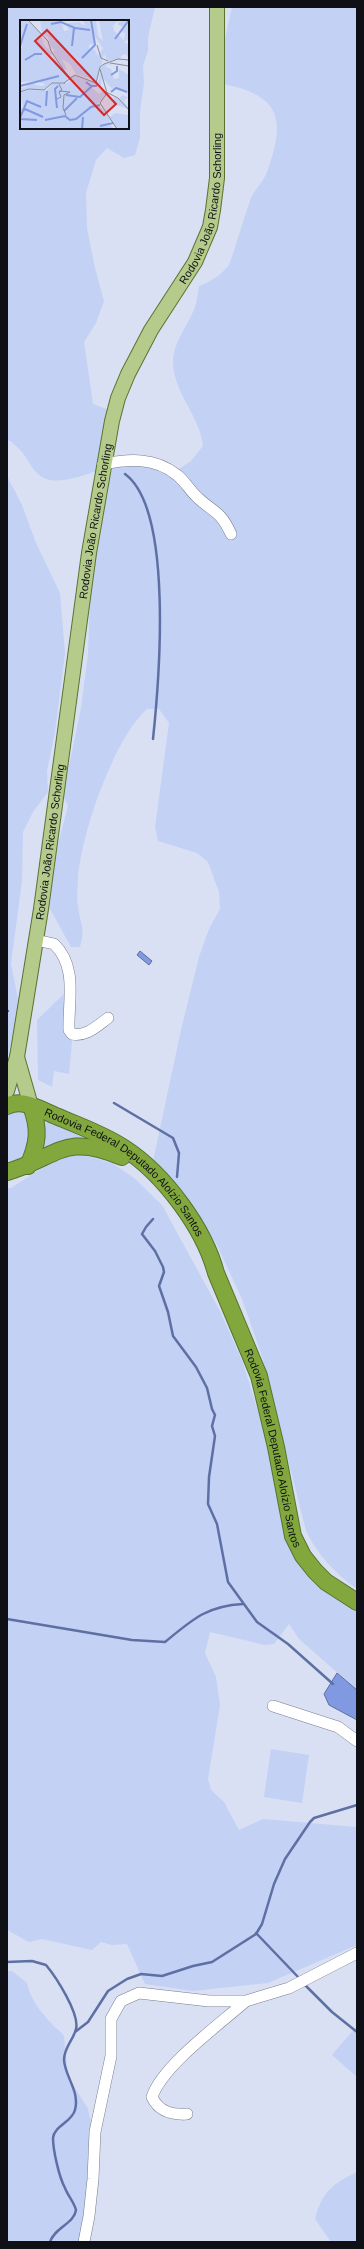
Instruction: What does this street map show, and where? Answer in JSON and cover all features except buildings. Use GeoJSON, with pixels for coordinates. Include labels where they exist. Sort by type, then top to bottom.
{"type":"FeatureCollection","features":[{"type":"Feature","properties":{"kind":"highway","name":"Rodovia Federal Deputado Aloízio Santos"},"geometry":{"type":"LineString","coordinates":[[7,1106],[22,1103],[31,1106],[96,1132],[124,1148],[140,1160],[164,1184],[187,1213],[203,1238],[259,1376],[274,1440],[293,1536],[303,1556],[315,1571],[326,1582],[357,1602]]}},
{"type":"Feature","properties":{"kind":"highway"},"geometry":{"type":"LineString","coordinates":[[28,1166],[37,1146],[39,1134],[31,1106]]}},
{"type":"Feature","properties":{"kind":"highway","name":"Rodovia Federal Deputado Aloízio Santos"},"geometry":{"type":"LineString","coordinates":[[7,1172],[28,1166],[61,1148],[82,1145],[104,1149],[125,1158],[139,1167],[172,1203],[216,1273]]}},
{"type":"Feature","properties":{"kind":"main road","name":"Rodovia João Ricardo Schorling"},"geometry":{"type":"LineString","coordinates":[[7,1090],[17,1056],[36,940],[88,561],[103,464],[114,409],[128,374],[151,330],[195,262],[210,227],[217,178],[217,7]]}},
{"type":"Feature","properties":{"kind":"main road","name":"Rodovia João Ricardo Schorling"},"geometry":{"type":"LineString","coordinates":[[17,1056],[31,1106]]}},
{"type":"Feature","properties":{"kind":"street"},"geometry":{"type":"LineString","coordinates":[[103,464],[134,459],[158,464],[170,470],[200,500],[220,515],[231,534]]}},
{"type":"Feature","properties":{"kind":"street"},"geometry":{"type":"LineString","coordinates":[[36,940],[54,944],[66,960],[70,974],[69,1030],[72,1034],[80,1036],[108,1018]]}},
{"type":"Feature","properties":{"kind":"street"},"geometry":{"type":"LineString","coordinates":[[273,1706],[338,1727],[357,1741]]}},
{"type":"Feature","properties":{"kind":"street"},"geometry":{"type":"LineString","coordinates":[[84,2242],[89,2216],[93,2179],[95,2132],[111,2056],[111,2018],[115,2010],[126,1998],[139,1993],[209,2001],[246,2001],[289,1988],[357,1953]]}},
{"type":"Feature","properties":{"kind":"street"},"geometry":{"type":"LineString","coordinates":[[187,2114],[175,2114],[156,2105],[152,2097],[156,2086],[168,2069],[246,2001]]}},
{"type":"Feature","properties":{"kind":"shaded area"},"geometry":{"type":"Polygon","coordinates":[[[7,7],[155,7],[148,37],[148,51],[143,66],[144,83],[140,112],[140,138],[135,155],[124,158],[107,148],[96,160],[86,193],[87,228],[95,268],[104,301],[96,323],[84,342],[93,404],[109,410],[105,421],[97,471],[67,480],[59,481],[44,478],[35,471],[22,452],[7,440],[7,7]]]}},
{"type":"Feature","properties":{"kind":"shaded area"},"geometry":{"type":"Polygon","coordinates":[[[232,7],[357,7],[357,1589],[341,1577],[328,1563],[316,1548],[306,1531],[262,1356],[242,1299],[216,1243],[177,1186],[153,1161],[181,1030],[199,957],[209,929],[220,909],[219,892],[208,862],[197,853],[158,841],[155,827],[169,723],[159,709],[147,709],[123,741],[111,764],[92,813],[80,859],[78,878],[77,903],[83,930],[80,947],[71,947],[49,907],[51,871],[68,806],[63,795],[81,708],[88,654],[90,595],[104,502],[115,458],[117,456],[132,455],[144,464],[172,474],[191,461],[203,446],[197,425],[182,395],[174,374],[173,363],[175,348],[195,307],[199,286],[216,277],[229,265],[251,198],[264,179],[273,154],[277,124],[274,113],[267,103],[257,95],[223,84],[223,48],[232,7]]]}},
{"type":"Feature","properties":{"kind":"shaded area"},"geometry":{"type":"Polygon","coordinates":[[[7,476],[22,505],[36,543],[60,593],[65,653],[55,732],[47,771],[48,792],[33,812],[23,832],[22,881],[11,964],[19,1004],[7,1060],[7,476]]]}},
{"type":"Feature","properties":{"kind":"shaded area"},"geometry":{"type":"Polygon","coordinates":[[[67,991],[73,1031],[69,1074],[54,1071],[52,1087],[38,1080],[37,1020],[67,991]]]}},
{"type":"Feature","properties":{"kind":"shaded area"},"geometry":{"type":"Polygon","coordinates":[[[12,1111],[22,1111],[30,1117],[31,1150],[15,1162],[7,1160],[7,1115],[12,1111]]]}},
{"type":"Feature","properties":{"kind":"shaded area"},"geometry":{"type":"Polygon","coordinates":[[[42,1115],[124,1154],[40,1151],[42,1115]]]}},
{"type":"Feature","properties":{"kind":"shaded area"},"geometry":{"type":"Polygon","coordinates":[[[69,1155],[83,1155],[112,1163],[134,1178],[162,1205],[221,1313],[243,1363],[278,1477],[292,1536],[357,1607],[357,1690],[299,1639],[289,1624],[274,1644],[265,1645],[210,1632],[205,1653],[216,1677],[220,1705],[208,1779],[211,1790],[224,1802],[239,1830],[263,1819],[357,1827],[357,1945],[268,1983],[193,1991],[145,1984],[127,1944],[112,1945],[101,1942],[92,1950],[42,1939],[29,1942],[7,1930],[7,1188],[11,1188],[50,1163],[69,1155]]]}},
{"type":"Feature","properties":{"kind":"shaded area"},"geometry":{"type":"Polygon","coordinates":[[[271,1749],[309,1755],[302,1803],[264,1797],[271,1749]]]}},
{"type":"Feature","properties":{"kind":"shaded area"},"geometry":{"type":"Polygon","coordinates":[[[7,1971],[12,1971],[27,1983],[37,2006],[54,2027],[64,2036],[68,2076],[88,2109],[92,2127],[84,2242],[7,2242],[7,1971]]]}},
{"type":"Feature","properties":{"kind":"shaded area"},"geometry":{"type":"Polygon","coordinates":[[[356,2027],[357,2028],[357,2077],[332,2055],[356,2027]]]}},
{"type":"Feature","properties":{"kind":"shaded area"},"geometry":{"type":"Polygon","coordinates":[[[357,2172],[357,2242],[331,2242],[315,2219],[318,2210],[321,2202],[329,2190],[357,2172]]]}},
{"type":"Feature","properties":{"kind":"water"},"geometry":{"type":"Polygon","coordinates":[[[140,951],[152,961],[149,965],[137,955],[140,951]]]}},
{"type":"Feature","properties":{"kind":"water"},"geometry":{"type":"Polygon","coordinates":[[[337,1673],[357,1690],[357,1720],[329,1705],[324,1694],[337,1673]]]}},
{"type":"Feature","properties":{"kind":"waterway"},"geometry":{"type":"LineString","coordinates":[[125,474],[141,493],[151,523],[157,559],[160,599],[160,640],[153,739]]}},
{"type":"Feature","properties":{"kind":"waterway"},"geometry":{"type":"LineString","coordinates":[[114,1103],[173,1138],[179,1153],[177,1177]]}},
{"type":"Feature","properties":{"kind":"waterway"},"geometry":{"type":"LineString","coordinates":[[153,1219],[142,1234],[155,1251],[163,1267],[164,1272],[159,1286],[168,1312],[173,1336],[196,1367],[207,1388],[215,1415],[212,1426],[215,1436],[209,1477],[208,1504],[217,1524],[228,1582],[257,1622],[288,1644],[333,1684]]}},
{"type":"Feature","properties":{"kind":"waterway"},"geometry":{"type":"LineString","coordinates":[[7,1619],[132,1640],[165,1642],[183,1627],[209,1611],[230,1605],[243,1604]]}},
{"type":"Feature","properties":{"kind":"waterway"},"geometry":{"type":"LineString","coordinates":[[75,2032],[88,2022],[108,1991],[127,1979],[141,1974],[162,1976],[193,1966],[212,1962],[256,1934],[262,1924],[274,1884],[285,1859],[310,1822],[314,1818],[357,1805]]}},
{"type":"Feature","properties":{"kind":"waterway"},"geometry":{"type":"LineString","coordinates":[[256,1933],[300,1979]]}},
{"type":"Feature","properties":{"kind":"waterway"},"geometry":{"type":"LineString","coordinates":[[7,1962],[32,1961],[46,1965],[71,2005],[76,2022],[75,2033],[64,2055],[65,2066],[76,2097],[75,2110],[70,2118],[56,2130],[53,2138],[55,2156],[61,2177],[66,2191],[76,2210],[72,2219],[52,2237],[50,2242]]}},
{"type":"Feature","properties":{"kind":"waterway"},"geometry":{"type":"LineString","coordinates":[[304,1984],[332,2012],[357,2032]]}}]}
